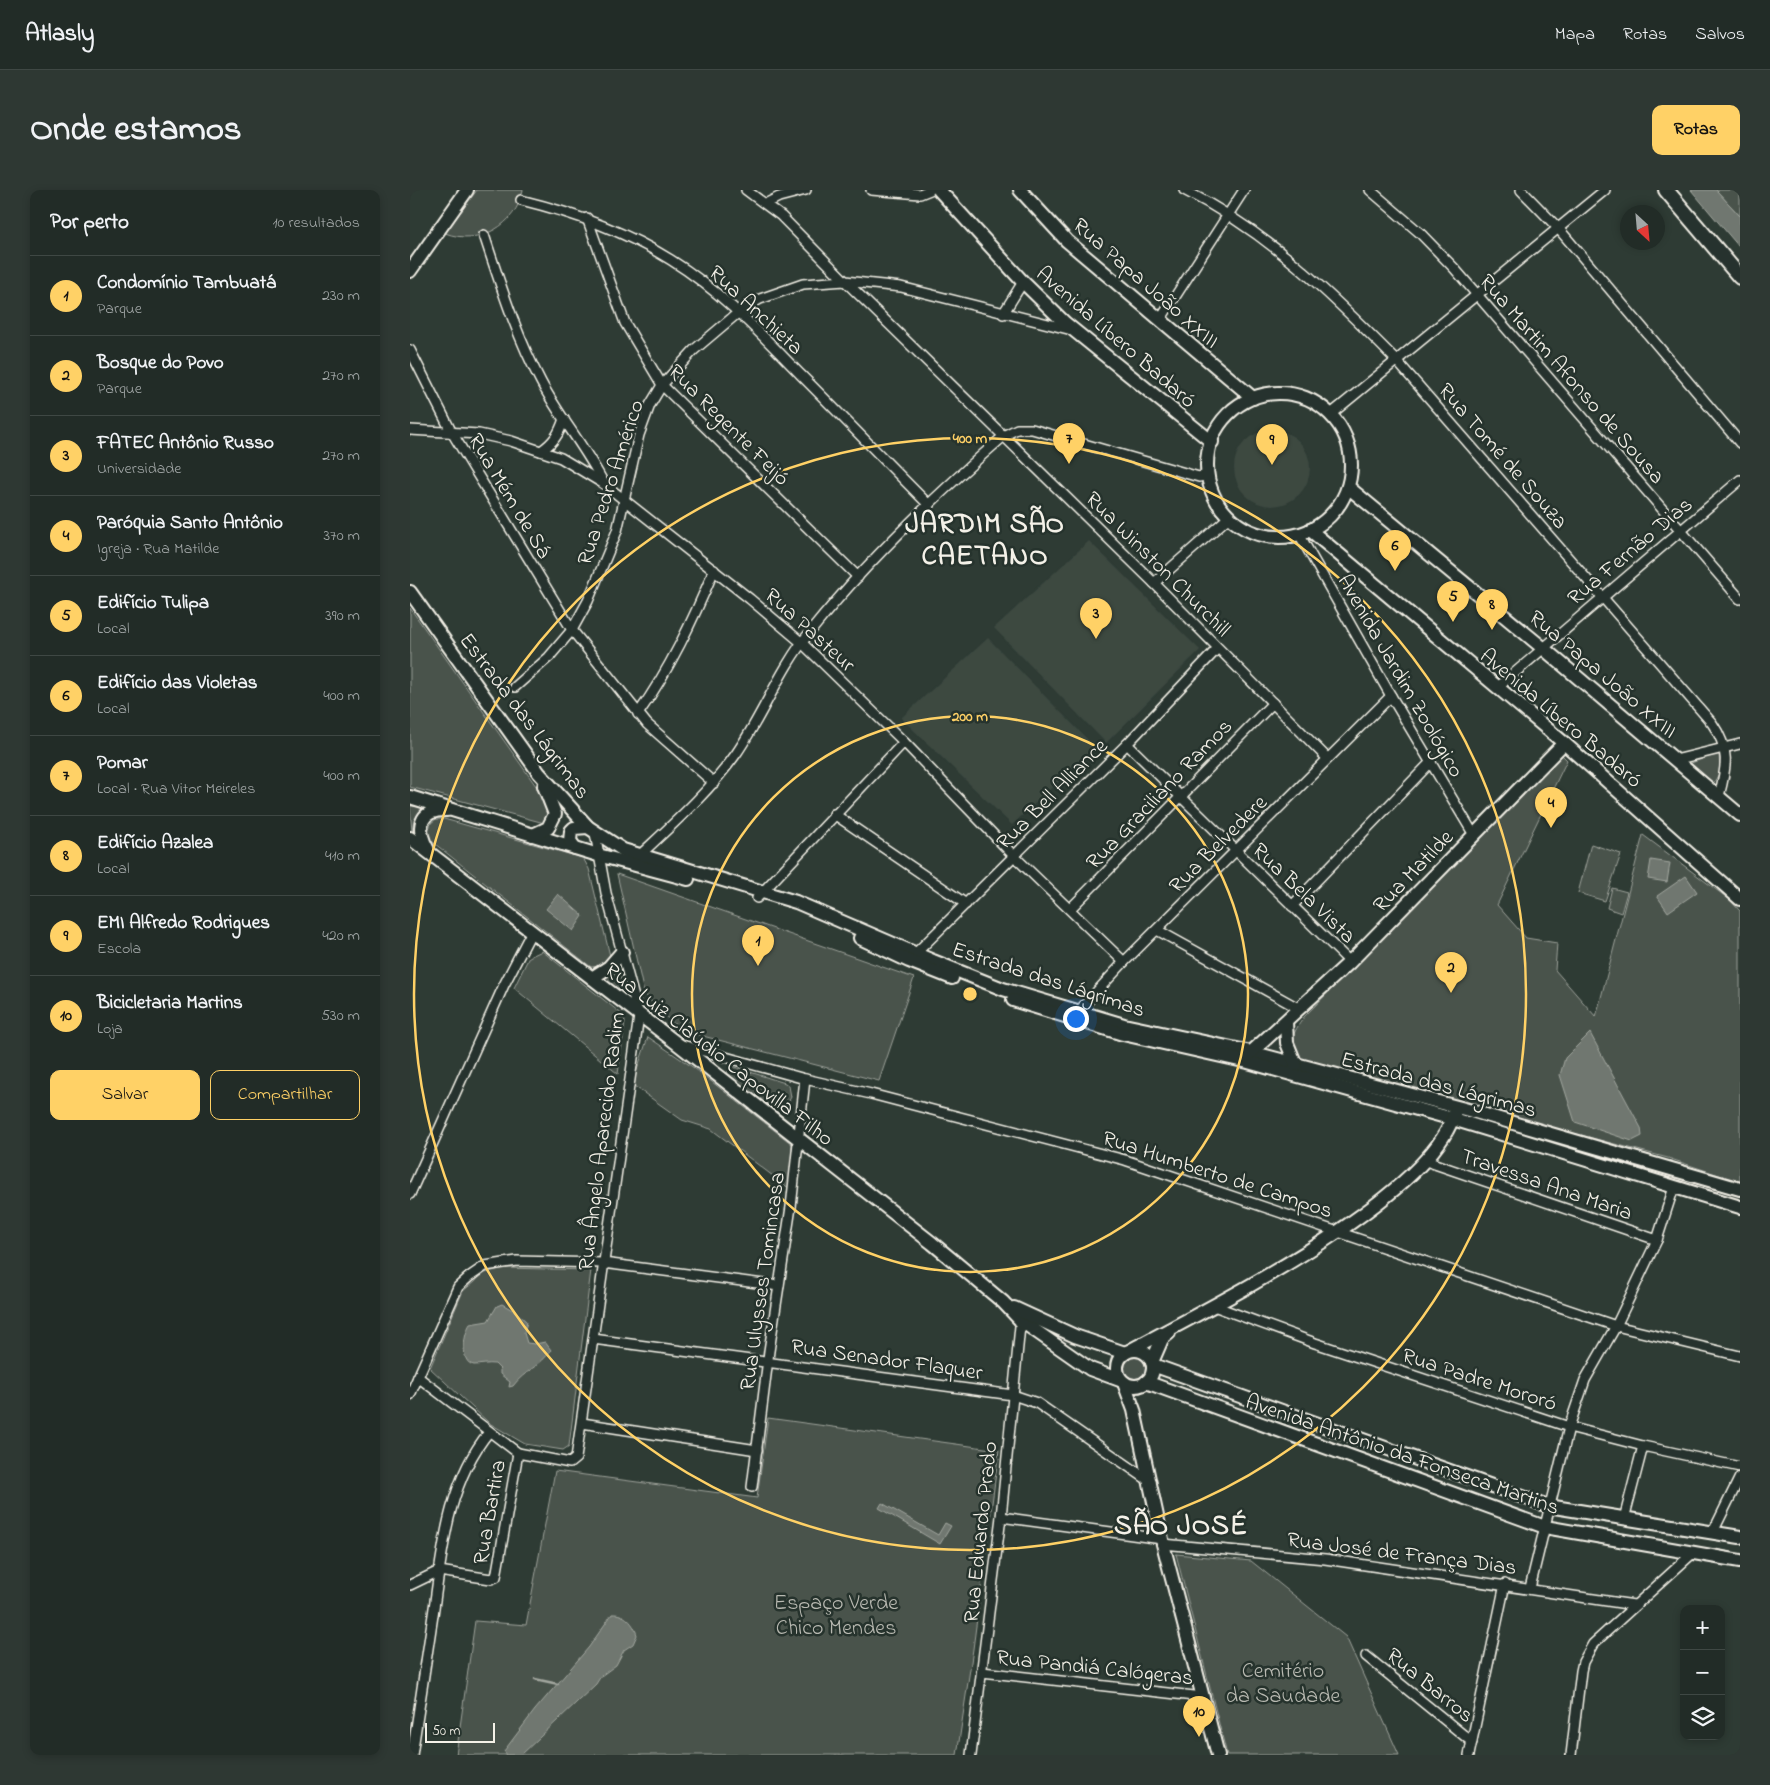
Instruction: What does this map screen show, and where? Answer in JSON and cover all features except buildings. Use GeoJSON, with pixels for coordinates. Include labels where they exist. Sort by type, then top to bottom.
{"type":"FeatureCollection","features":[{"type":"Feature","properties":{"kind":"main road"},"geometry":{"type":"LineString","coordinates":[[1666,190],[1740,277]]}},
{"type":"Feature","properties":{"kind":"street"},"geometry":{"type":"LineString","coordinates":[[410,271],[467,190]]}},
{"type":"Feature","properties":{"kind":"street","name":"Rua Winston Churchill"},"geometry":{"type":"LineString","coordinates":[[746,190],[767,203],[1005,435],[1327,758]]}},
{"type":"Feature","properties":{"kind":"street"},"geometry":{"type":"LineString","coordinates":[[767,203],[779,197],[806,190]]}},
{"type":"Feature","properties":{"kind":"street"},"geometry":{"type":"LineString","coordinates":[[871,190],[920,194],[930,190]]}},
{"type":"Feature","properties":{"kind":"street","name":"Avenida Líbero Badaró"},"geometry":{"type":"LineString","coordinates":[[939,190],[1023,282],[1075,331],[1212,442]]}},
{"type":"Feature","properties":{"kind":"street","name":"Rua Papa João XXIII"},"geometry":{"type":"LineString","coordinates":[[1020,190],[1067,241],[1254,398]]}},
{"type":"Feature","properties":{"kind":"street","name":"Rua Tomé de Souza"},"geometry":{"type":"LineString","coordinates":[[1184,190],[1260,236],[1320,284],[1396,360],[1712,723],[1725,747]]}},
{"type":"Feature","properties":{"kind":"street"},"geometry":{"type":"LineString","coordinates":[[1160,320],[1244,190]]}},
{"type":"Feature","properties":{"kind":"street","name":"Rua Martim Afonso de Sousa"},"geometry":{"type":"LineString","coordinates":[[1370,190],[1420,233],[1477,294],[1740,599]]}},
{"type":"Feature","properties":{"kind":"street"},"geometry":{"type":"LineString","coordinates":[[1521,190],[1558,228],[1740,443]]}},
{"type":"Feature","properties":{"kind":"street"},"geometry":{"type":"LineString","coordinates":[[1331,414],[1605,190]]}},
{"type":"Feature","properties":{"kind":"street","name":"Rua Anchieta"},"geometry":{"type":"LineString","coordinates":[[521,200],[587,218],[630,237],[671,260],[739,312],[929,505]]}},
{"type":"Feature","properties":{"kind":"street","name":"Rua Regente Feijó"},"geometry":{"type":"LineString","coordinates":[[587,218],[626,323],[662,386],[858,577]]}},
{"type":"Feature","properties":{"kind":"street"},"geometry":{"type":"LineString","coordinates":[[484,236],[510,317],[541,383],[590,457],[604,484]]}},
{"type":"Feature","properties":{"kind":"street","name":"Rua Pedro Américo"},"geometry":{"type":"LineString","coordinates":[[515,687],[549,657],[572,630],[603,568],[617,532],[639,435],[650,405],[662,386],[694,350],[739,312],[760,299],[804,284],[846,281],[901,287],[951,298],[1003,314],[1075,331]]}},
{"type":"Feature","properties":{"kind":"street"},"geometry":{"type":"LineString","coordinates":[[1003,314],[1023,282]]}},
{"type":"Feature","properties":{"kind":"street","name":"Rua Mém de Sá"},"geometry":{"type":"LineString","coordinates":[[410,350],[451,431],[572,630],[638,714],[714,783]]}},
{"type":"Feature","properties":{"kind":"street"},"geometry":{"type":"LineString","coordinates":[[1284,393],[1303,397],[1331,414],[1345,434],[1350,451],[1352,469],[1348,487],[1340,504],[1326,519],[1304,532],[1269,536],[1241,526],[1229,517],[1215,497],[1208,475],[1207,460],[1217,428],[1230,413],[1264,394],[1284,393]]}},
{"type":"Feature","properties":{"kind":"street"},"geometry":{"type":"LineString","coordinates":[[542,451],[552,444],[560,433],[564,419]]}},
{"type":"Feature","properties":{"kind":"street"},"geometry":{"type":"LineString","coordinates":[[640,855],[714,783],[754,724],[802,643],[858,577],[929,505],[1005,435],[1017,429],[1032,429],[1199,477],[1208,475]]}},
{"type":"Feature","properties":{"kind":"street","name":"Rua Pasteur"},"geometry":{"type":"LineString","coordinates":[[410,430],[451,431],[511,441],[561,458],[604,484],[714,570],[802,643],[904,742],[1014,856],[1124,962]]}},
{"type":"Feature","properties":{"kind":"street","name":"Rua Fernão Dias"},"geometry":{"type":"LineString","coordinates":[[1497,688],[1740,480]]}},
{"type":"Feature","properties":{"kind":"street","name":"Rua Papa João XXIII"},"geometry":{"type":"LineString","coordinates":[[1348,487],[1543,648],[1740,815]]}},
{"type":"Feature","properties":{"kind":"street"},"geometry":{"type":"LineString","coordinates":[[1154,583],[1229,517]]}},
{"type":"Feature","properties":{"kind":"street","name":"Avenida Líbero Badaró"},"geometry":{"type":"LineString","coordinates":[[1304,532],[1564,743],[1740,898]]}},
{"type":"Feature","properties":{"kind":"street","name":"Avenida Jardim Zoológico"},"geometry":{"type":"LineString","coordinates":[[1304,532],[1391,696],[1474,835]]}},
{"type":"Feature","properties":{"kind":"street"},"geometry":{"type":"LineString","coordinates":[[638,714],[653,693],[687,632],[714,570]]}},
{"type":"Feature","properties":{"kind":"street","name":"Estrada das Lágrimas"},"geometry":{"type":"LineString","coordinates":[[410,592],[539,773],[592,830],[621,849],[759,895]]}},
{"type":"Feature","properties":{"kind":"street","name":"Rua Bell Alliance"},"geometry":{"type":"LineString","coordinates":[[912,957],[1127,744],[1217,649]]}},
{"type":"Feature","properties":{"kind":"street","name":"Rua Belvedere"},"geometry":{"type":"LineString","coordinates":[[1075,1014],[1235,850],[1391,696]]}},
{"type":"Feature","properties":{"kind":"street","name":"Rua Graciliano Ramos"},"geometry":{"type":"LineString","coordinates":[[1070,909],[1273,703]]}},
{"type":"Feature","properties":{"kind":"street"},"geometry":{"type":"LineString","coordinates":[[759,895],[904,742]]}},
{"type":"Feature","properties":{"kind":"street","name":"Rua Matilde"},"geometry":{"type":"LineString","coordinates":[[1246,1057],[1350,962],[1564,743]]}},
{"type":"Feature","properties":{"kind":"street","name":"Rua Bela Vista"},"geometry":{"type":"LineString","coordinates":[[1127,744],[1350,962]]}},
{"type":"Feature","properties":{"kind":"street"},"geometry":{"type":"LineString","coordinates":[[1675,760],[1740,744]]}},
{"type":"Feature","properties":{"kind":"street"},"geometry":{"type":"LineString","coordinates":[[1718,796],[1726,761],[1725,747]]}},
{"type":"Feature","properties":{"kind":"street"},"geometry":{"type":"LineString","coordinates":[[1292,906],[1431,762]]}},
{"type":"Feature","properties":{"kind":"street"},"geometry":{"type":"LineString","coordinates":[[533,835],[548,828],[555,814],[539,773]]}},
{"type":"Feature","properties":{"kind":"street","name":"Estrada das Lágrimas"},"geometry":{"type":"LineString","coordinates":[[411,798],[598,855],[814,908],[912,957],[991,992],[1075,1014],[1123,1034],[1296,1065],[1455,1113],[1674,1187],[1740,1207]]}},
{"type":"Feature","properties":{"kind":"street"},"geometry":{"type":"LineString","coordinates":[[430,852],[422,838],[421,822],[433,811],[454,810]]}},
{"type":"Feature","properties":{"kind":"street"},"geometry":{"type":"LineString","coordinates":[[834,814],[966,904]]}},
{"type":"Feature","properties":{"kind":"street"},"geometry":{"type":"LineString","coordinates":[[575,848],[570,841],[570,831],[574,828],[592,830]]}},
{"type":"Feature","properties":{"kind":"street","name":"Rua Ângelo Aparecido Radim"},"geometry":{"type":"LineString","coordinates":[[518,1453],[570,1463],[576,1458],[639,1016],[592,830]]}},
{"type":"Feature","properties":{"kind":"street","name":"Rua Luiz Claúdio Capovilla Filho"},"geometry":{"type":"LineString","coordinates":[[410,838],[798,1138],[1021,1316],[1049,1342],[1090,1369],[1122,1382]]}},
{"type":"Feature","properties":{"kind":"street"},"geometry":{"type":"LineString","coordinates":[[1157,930],[1298,1008]]}},
{"type":"Feature","properties":{"kind":"street"},"geometry":{"type":"LineString","coordinates":[[410,1194],[504,985],[532,931]]}},
{"type":"Feature","properties":{"kind":"street"},"geometry":{"type":"LineString","coordinates":[[592,978],[609,967],[622,952]]}},
{"type":"Feature","properties":{"kind":"street"},"geometry":{"type":"LineString","coordinates":[[1286,1021],[1287,1043],[1296,1065]]}},
{"type":"Feature","properties":{"kind":"street","name":"Rua Humberto de Campos"},"geometry":{"type":"LineString","coordinates":[[679,1045],[805,1079],[1115,1157],[1616,1326],[1740,1356]]}},
{"type":"Feature","properties":{"kind":"street","name":"Estrada das Lágrimas"},"geometry":{"type":"LineString","coordinates":[[1246,1057],[1740,1189]]}},
{"type":"Feature","properties":{"kind":"street","name":"Rua Ulysses Tomincasa"},"geometry":{"type":"LineString","coordinates":[[752,1487],[805,1079]]}},
{"type":"Feature","properties":{"kind":"street"},"geometry":{"type":"LineString","coordinates":[[1218,1755],[1163,1542],[1134,1410],[1116,1367],[1118,1360],[1128,1351],[1214,1306],[1339,1232],[1426,1161],[1440,1144],[1455,1113]]}},
{"type":"Feature","properties":{"kind":"street","name":"Travessa Ana Maria"},"geometry":{"type":"LineString","coordinates":[[1426,1161],[1657,1240]]}},
{"type":"Feature","properties":{"kind":"street"},"geometry":{"type":"LineString","coordinates":[[1530,1588],[1545,1527],[1548,1506],[1569,1427],[1585,1380],[1616,1326],[1657,1240],[1674,1187]]}},
{"type":"Feature","properties":{"kind":"street"},"geometry":{"type":"LineString","coordinates":[[410,1395],[458,1288],[469,1276],[486,1266],[517,1261],[603,1264],[779,1286]]}},
{"type":"Feature","properties":{"kind":"street","name":"Rua Padre Mororó"},"geometry":{"type":"LineString","coordinates":[[1214,1306],[1315,1343],[1569,1427],[1643,1446],[1740,1467]]}},
{"type":"Feature","properties":{"kind":"street","name":"Rua Luiz Claúdio Capovilla Filho"},"geometry":{"type":"LineString","coordinates":[[1021,1316],[1128,1351]]}},
{"type":"Feature","properties":{"kind":"street","name":"Rua Eduardo Prado"},"geometry":{"type":"LineString","coordinates":[[971,1755],[1001,1517],[1021,1316]]}},
{"type":"Feature","properties":{"kind":"street"},"geometry":{"type":"LineString","coordinates":[[1134,1410],[1137,1394],[1152,1373],[1152,1364],[1162,1339],[1178,1324]]}},
{"type":"Feature","properties":{"kind":"street"},"geometry":{"type":"LineString","coordinates":[[1049,1342],[1055,1327]]}},
{"type":"Feature","properties":{"kind":"street","name":"Rua Senador Flaquer"},"geometry":{"type":"LineString","coordinates":[[593,1339],[768,1360],[1013,1394],[1037,1403],[1151,1482]]}},
{"type":"Feature","properties":{"kind":"street"},"geometry":{"type":"LineString","coordinates":[[1128,1351],[1145,1352],[1152,1364]]}},
{"type":"Feature","properties":{"kind":"street","name":"Avenida Antônio da Fonseca Martins"},"geometry":{"type":"LineString","coordinates":[[1152,1364],[1548,1506],[1740,1537]]}},
{"type":"Feature","properties":{"kind":"street"},"geometry":{"type":"LineString","coordinates":[[418,1377],[518,1453]]}},
{"type":"Feature","properties":{"kind":"street"},"geometry":{"type":"LineString","coordinates":[[1122,1382],[1133,1386],[1144,1383]]}},
{"type":"Feature","properties":{"kind":"street","name":"Avenida Antônio da Fonseca Martins"},"geometry":{"type":"LineString","coordinates":[[1144,1383],[1545,1527],[1740,1561]]}},
{"type":"Feature","properties":{"kind":"street"},"geometry":{"type":"LineString","coordinates":[[582,1423],[757,1450]]}},
{"type":"Feature","properties":{"kind":"street"},"geometry":{"type":"LineString","coordinates":[[412,1755],[447,1524],[462,1477],[472,1454],[488,1432]]}},
{"type":"Feature","properties":{"kind":"street"},"geometry":{"type":"LineString","coordinates":[[1624,1519],[1643,1446]]}},
{"type":"Feature","properties":{"kind":"street","name":"Rua Bartira"},"geometry":{"type":"LineString","coordinates":[[439,1571],[495,1578],[518,1453]]}},
{"type":"Feature","properties":{"kind":"street"},"geometry":{"type":"LineString","coordinates":[[1713,1532],[1740,1477]]}},
{"type":"Feature","properties":{"kind":"street","name":"Rua José de França Dias"},"geometry":{"type":"LineString","coordinates":[[1001,1517],[1163,1542],[1325,1559],[1506,1584],[1634,1605]]}},
{"type":"Feature","properties":{"kind":"street"},"geometry":{"type":"LineString","coordinates":[[1574,1755],[1583,1662],[1593,1644],[1693,1553]]}},
{"type":"Feature","properties":{"kind":"street"},"geometry":{"type":"LineString","coordinates":[[410,1585],[439,1571]]}},
{"type":"Feature","properties":{"kind":"street"},"geometry":{"type":"LineString","coordinates":[[1469,1755],[1506,1584]]}},
{"type":"Feature","properties":{"kind":"street","name":"Rua Barros"},"geometry":{"type":"LineString","coordinates":[[1366,1656],[1472,1742]]}},
{"type":"Feature","properties":{"kind":"street","name":"Rua Pandiá Calógeras"},"geometry":{"type":"LineString","coordinates":[[982,1672],[1203,1697]]}},
{"type":"Feature","properties":{"kind":"shaded area"},"geometry":{"type":"Polygon","coordinates":[[[1691,190],[1716,190],[1740,216],[1740,248],[1691,190]]]}},
{"type":"Feature","properties":{"kind":"shaded area"},"geometry":{"type":"Polygon","coordinates":[[[1265,430],[1279,430],[1293,436],[1304,447],[1308,453],[1310,468],[1308,483],[1299,495],[1287,504],[1265,506],[1251,500],[1240,489],[1234,475],[1234,461],[1240,447],[1251,436],[1265,430]]]}},
{"type":"Feature","properties":{"kind":"shaded area"},"geometry":{"type":"Polygon","coordinates":[[[1089,541],[1200,650],[1106,743],[994,628],[1089,541]]]}},
{"type":"Feature","properties":{"kind":"shaded area"},"geometry":{"type":"Polygon","coordinates":[[[988,638],[1095,747],[1012,825],[901,718],[988,638]]]}},
{"type":"Feature","properties":{"kind":"shaded area"},"geometry":{"type":"Polygon","coordinates":[[[1651,860],[1670,863],[1667,882],[1648,879],[1651,860]]]}},
{"type":"Feature","properties":{"kind":"shaded area"},"geometry":{"type":"Polygon","coordinates":[[[1686,876],[1697,892],[1668,912],[1657,896],[1686,876]]]}},
{"type":"Feature","properties":{"kind":"shaded area"},"geometry":{"type":"Polygon","coordinates":[[[558,894],[583,916],[573,931],[546,909],[558,894]]]}},
{"type":"Feature","properties":{"kind":"shaded area"},"geometry":{"type":"Polygon","coordinates":[[[1590,1033],[1641,1128],[1642,1136],[1632,1141],[1575,1122],[1560,1075],[1565,1058],[1590,1033]]]}},
{"type":"Feature","properties":{"kind":"shaded area"},"geometry":{"type":"Polygon","coordinates":[[[502,1304],[516,1312],[527,1322],[524,1333],[527,1343],[545,1342],[551,1350],[547,1356],[522,1376],[513,1386],[509,1387],[510,1382],[500,1374],[500,1369],[495,1364],[474,1365],[469,1363],[466,1359],[464,1347],[470,1324],[488,1321],[497,1306],[502,1304]]]}},
{"type":"Feature","properties":{"kind":"shaded area"},"geometry":{"type":"Polygon","coordinates":[[[882,1503],[938,1535],[945,1523],[951,1526],[940,1544],[879,1508],[882,1503]]]}},
{"type":"Feature","properties":{"kind":"shaded area"},"geometry":{"type":"Polygon","coordinates":[[[612,1614],[625,1617],[634,1627],[637,1635],[633,1644],[624,1650],[616,1665],[601,1676],[596,1684],[521,1755],[507,1755],[504,1751],[535,1710],[589,1647],[612,1614]]]}},
{"type":"Feature","properties":{"kind":"green space"},"geometry":{"type":"Polygon","coordinates":[[[477,190],[523,190],[513,214],[494,230],[483,235],[471,237],[445,233],[477,190]]]}},
{"type":"Feature","properties":{"kind":"green space"},"geometry":{"type":"Polygon","coordinates":[[[1716,190],[1737,190],[1740,193],[1740,216],[1716,190]]]}},
{"type":"Feature","properties":{"kind":"green space"},"geometry":{"type":"Polygon","coordinates":[[[410,608],[553,810],[548,824],[410,787],[410,608]]]}},
{"type":"Feature","properties":{"kind":"green space"},"geometry":{"type":"Polygon","coordinates":[[[1719,753],[1720,772],[1713,784],[1691,763],[1719,753]]]}},
{"type":"Feature","properties":{"kind":"green space"},"geometry":{"type":"Polygon","coordinates":[[[1561,754],[1567,760],[1497,905],[1526,938],[1557,943],[1555,970],[1596,1017],[1643,835],[1730,900],[1740,911],[1740,1182],[1668,1158],[1299,1061],[1293,1048],[1294,1033],[1304,1017],[1561,754]]]}},
{"type":"Feature","properties":{"kind":"green space"},"geometry":{"type":"Polygon","coordinates":[[[410,806],[426,807],[414,820],[412,832],[410,806]]]}},
{"type":"Feature","properties":{"kind":"green space"},"geometry":{"type":"Polygon","coordinates":[[[436,819],[444,819],[583,858],[589,869],[610,956],[601,966],[591,967],[430,840],[427,835],[431,823],[436,819]]]}},
{"type":"Feature","properties":{"kind":"green space"},"geometry":{"type":"Polygon","coordinates":[[[1591,844],[1621,854],[1605,901],[1578,893],[1591,844]]]}},
{"type":"Feature","properties":{"kind":"green space"},"geometry":{"type":"Polygon","coordinates":[[[617,874],[914,978],[879,1081],[683,1031],[659,1011],[644,993],[617,874]]]}},
{"type":"Feature","properties":{"kind":"green space"},"geometry":{"type":"Polygon","coordinates":[[[1612,888],[1627,892],[1621,913],[1607,908],[1612,888]]]}},
{"type":"Feature","properties":{"kind":"green space"},"geometry":{"type":"Polygon","coordinates":[[[542,951],[623,1015],[625,1022],[618,1074],[514,988],[529,957],[542,951]]]}},
{"type":"Feature","properties":{"kind":"green space"},"geometry":{"type":"Polygon","coordinates":[[[618,968],[625,995],[603,978],[618,968]]]}},
{"type":"Feature","properties":{"kind":"green space"},"geometry":{"type":"Polygon","coordinates":[[[648,1037],[694,1068],[792,1144],[790,1189],[711,1129],[682,1120],[634,1086],[636,1073],[648,1037]]]}},
{"type":"Feature","properties":{"kind":"green space"},"geometry":{"type":"Polygon","coordinates":[[[731,1066],[785,1083],[789,1086],[791,1097],[785,1108],[769,1106],[746,1091],[727,1073],[731,1066]]]}},
{"type":"Feature","properties":{"kind":"green space"},"geometry":{"type":"Polygon","coordinates":[[[503,1268],[591,1270],[569,1446],[563,1450],[525,1444],[489,1423],[430,1368],[463,1291],[485,1273],[503,1268]]]}},
{"type":"Feature","properties":{"kind":"green space"},"geometry":{"type":"Polygon","coordinates":[[[1135,1354],[1145,1358],[1149,1368],[1145,1378],[1135,1382],[1125,1378],[1121,1368],[1125,1358],[1135,1354]]]}},
{"type":"Feature","properties":{"kind":"green space","name":"Espaço Verde Chico Mendes"},"geometry":{"type":"Polygon","coordinates":[[[768,1418],[999,1450],[957,1755],[456,1755],[475,1621],[526,1625],[555,1471],[757,1498],[768,1418]]]}},
{"type":"Feature","properties":{"kind":"green space","name":"Cemitério da Saudade"},"geometry":{"type":"Polygon","coordinates":[[[1176,1554],[1251,1561],[1346,1637],[1399,1755],[1227,1755],[1176,1554]]]}},
{"type":"Feature","properties":{"kind":"waterway"},"geometry":{"type":"LineString","coordinates":[[535,1679],[558,1684]]}},
{"type":"Feature","properties":{"kind":"place","name":"Pomar"},"geometry":{"type":"Point","coordinates":[1069,464]}},
{"type":"Feature","properties":{"kind":"place","name":"EMI Alfredo Rodrigues"},"geometry":{"type":"Point","coordinates":[1272,465]}},
{"type":"Feature","properties":{"kind":"place","name":"Edifício das Violetas"},"geometry":{"type":"Point","coordinates":[1395,571]}},
{"type":"Feature","properties":{"kind":"place","name":"Edifício Tulipa"},"geometry":{"type":"Point","coordinates":[1453,622]}},
{"type":"Feature","properties":{"kind":"place","name":"Edifício Azalea"},"geometry":{"type":"Point","coordinates":[1492,630]}},
{"type":"Feature","properties":{"kind":"place","name":"FATEC Antônio Russo"},"geometry":{"type":"Point","coordinates":[1096,639]}},
{"type":"Feature","properties":{"kind":"place","name":"Paróquia Santo Antônio"},"geometry":{"type":"Point","coordinates":[1551,828]}},
{"type":"Feature","properties":{"kind":"place","name":"Condomínio Tambuatá"},"geometry":{"type":"Point","coordinates":[758,966]}},
{"type":"Feature","properties":{"kind":"place","name":"Bosque do Povo"},"geometry":{"type":"Point","coordinates":[1451,993]}},
{"type":"Feature","properties":{"kind":"place","name":"Bicicletaria Martins"},"geometry":{"type":"Point","coordinates":[1199,1737]}},
{"type":"Feature","properties":{"kind":"district","name":"JARDIM SÃO CAETANO"},"geometry":{"type":"Point","coordinates":[985,538]}},
{"type":"Feature","properties":{"kind":"district","name":"SÃO JOSÉ"},"geometry":{"type":"Point","coordinates":[1181,1524]}}]}
